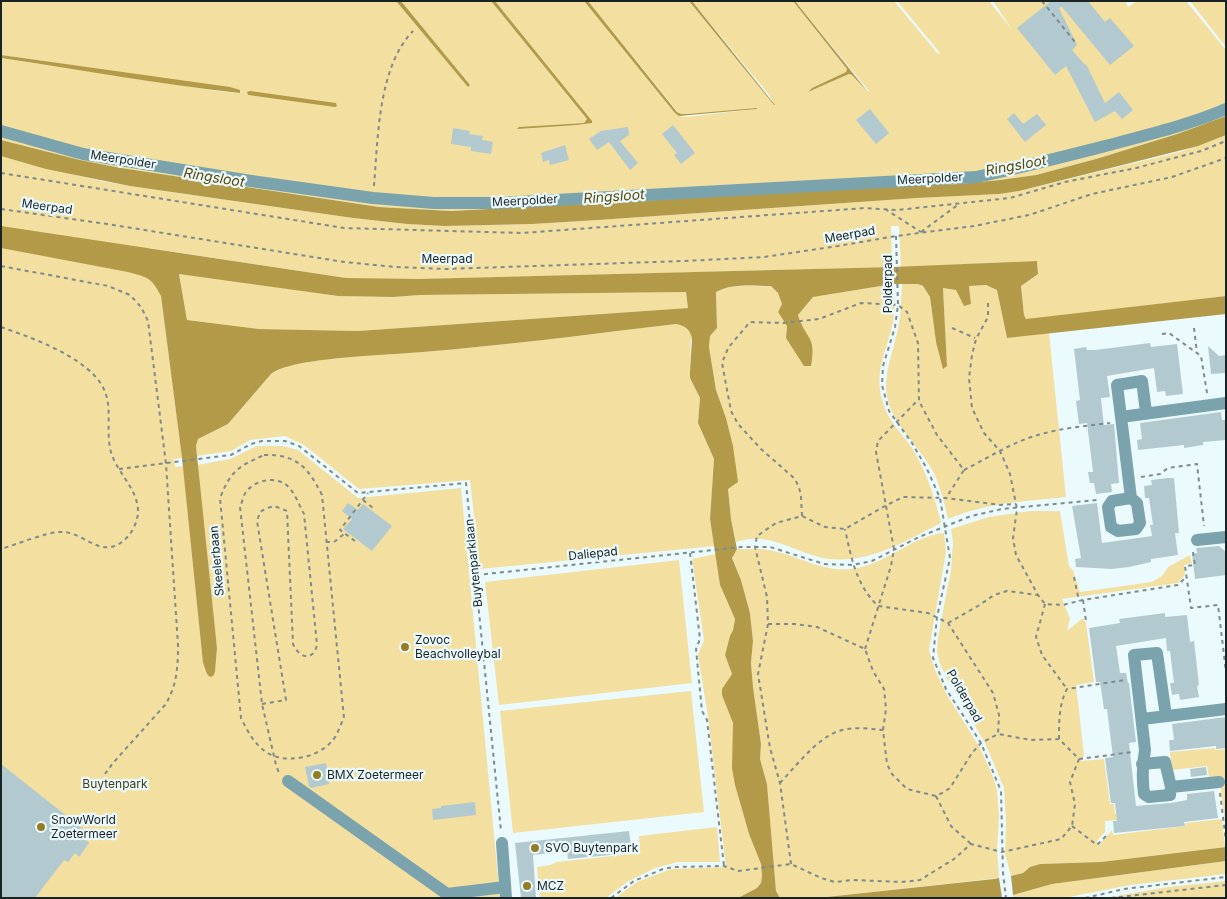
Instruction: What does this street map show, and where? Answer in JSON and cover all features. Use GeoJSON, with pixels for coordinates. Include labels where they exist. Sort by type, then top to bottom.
{"type":"FeatureCollection","features":[{"type":"Feature","properties":{"kind":"street","name":"Meerpolder"},"geometry":{"type":"LineString","coordinates":[[1,131],[83,154],[241,179],[373,198],[434,203],[501,203],[976,177],[1035,165],[1150,134],[1204,118],[1226,109]]}},
{"type":"Feature","properties":{"kind":"street"},"geometry":{"type":"LineString","coordinates":[[1131,498],[1112,501],[1108,507],[1111,528],[1118,531],[1136,529],[1140,524],[1137,503],[1131,498],[1117,385],[1142,381],[1146,412]]}},
{"type":"Feature","properties":{"kind":"street"},"geometry":{"type":"LineString","coordinates":[[1121,419],[1146,412],[1226,403]]}},
{"type":"Feature","properties":{"kind":"street"},"geometry":{"type":"LineString","coordinates":[[1201,540],[1226,537]]}},
{"type":"Feature","properties":{"kind":"street"},"geometry":{"type":"LineString","coordinates":[[1142,764],[1165,762],[1171,787],[1170,795],[1149,797],[1144,794],[1142,764],[1145,750],[1134,655],[1157,653],[1166,716]]}},
{"type":"Feature","properties":{"kind":"street"},"geometry":{"type":"LineString","coordinates":[[1142,719],[1226,709]]}},
{"type":"Feature","properties":{"kind":"street"},"geometry":{"type":"LineString","coordinates":[[288,781],[447,894],[505,892],[502,844]]}},
{"type":"Feature","properties":{"kind":"street"},"geometry":{"type":"LineString","coordinates":[[1171,787],[1219,782]]}},
{"type":"Feature","properties":{"kind":"path"},"geometry":{"type":"LineString","coordinates":[[1042,1],[1075,42]]}},
{"type":"Feature","properties":{"kind":"path"},"geometry":{"type":"LineString","coordinates":[[373,198],[381,106],[395,57],[403,42],[413,31]]}},
{"type":"Feature","properties":{"kind":"path"},"geometry":{"type":"LineString","coordinates":[[1226,140],[1201,151],[1136,168],[1065,182],[1010,198],[897,210],[883,208],[921,232],[974,226],[1029,215],[1092,194],[1172,177],[1226,158]]}},
{"type":"Feature","properties":{"kind":"path"},"geometry":{"type":"LineString","coordinates":[[921,232],[959,204]]}},
{"type":"Feature","properties":{"kind":"path","name":"Meerpad"},"geometry":{"type":"LineString","coordinates":[[1,209],[344,262],[445,269],[764,257],[921,232]]}},
{"type":"Feature","properties":{"kind":"path","name":"Polderpad"},"geometry":{"type":"LineString","coordinates":[[896,236],[898,292],[896,327],[883,366],[882,385],[886,402],[896,422],[927,469],[940,498],[950,558],[937,617],[933,658],[946,689],[981,744],[1001,791],[1002,852],[1006,898]]}},
{"type":"Feature","properties":{"kind":"path"},"geometry":{"type":"LineString","coordinates":[[1,266],[108,286],[130,295],[141,307],[148,321],[166,464],[178,645],[176,682],[165,705],[105,774]]}},
{"type":"Feature","properties":{"kind":"path"},"geometry":{"type":"LineString","coordinates":[[802,516],[799,487],[794,478],[761,449],[738,424],[734,418],[724,384],[722,363],[724,355],[750,322],[783,323],[819,319],[861,303],[898,305],[907,312],[918,343],[919,399],[937,435],[964,470]]}},
{"type":"Feature","properties":{"kind":"path"},"geometry":{"type":"LineString","coordinates":[[988,303],[988,317],[976,339],[972,355],[969,378],[972,408],[984,432],[1000,452],[1010,474],[1017,508],[1013,538],[1016,555],[1045,604],[1063,606],[1083,600],[1178,585],[1187,576]]}},
{"type":"Feature","properties":{"kind":"path"},"geometry":{"type":"LineString","coordinates":[[1,326],[75,360],[92,374],[101,385],[108,402],[110,448],[113,459],[132,490],[137,503],[138,514],[131,535],[114,546],[101,547],[69,532],[58,532],[1,549]]}},
{"type":"Feature","properties":{"kind":"path"},"geometry":{"type":"LineString","coordinates":[[952,328],[976,339]]}},
{"type":"Feature","properties":{"kind":"path"},"geometry":{"type":"LineString","coordinates":[[1194,328],[1197,353]]}},
{"type":"Feature","properties":{"kind":"path"},"geometry":{"type":"LineString","coordinates":[[1162,334],[1169,333],[1202,356],[1209,405]]}},
{"type":"Feature","properties":{"kind":"path"},"geometry":{"type":"LineString","coordinates":[[919,399],[878,441],[876,452],[884,506],[894,549],[891,566],[865,649],[884,689],[886,708],[882,730],[887,764],[892,774],[907,789],[936,796],[950,788],[972,754],[981,744],[998,734],[1031,740],[1059,739]]}},
{"type":"Feature","properties":{"kind":"path"},"geometry":{"type":"LineString","coordinates":[[946,498],[964,470],[1037,435],[1121,419]]}},
{"type":"Feature","properties":{"kind":"path","name":"Buytenparklaan"},"geometry":{"type":"LineString","coordinates":[[119,469],[231,455],[251,444],[262,441],[285,441],[299,446],[358,493],[466,483],[502,844]]}},
{"type":"Feature","properties":{"kind":"path","name":"Skeelerbaan"},"geometry":{"type":"LineString","coordinates":[[274,756],[266,753],[251,738],[241,718],[220,498],[228,478],[243,464],[264,455],[279,455],[294,460],[312,475],[322,495],[326,542]]}},
{"type":"Feature","properties":{"kind":"path"},"geometry":{"type":"LineString","coordinates":[[1129,479],[1160,474],[1168,468],[1197,464],[1201,540],[1192,541],[1195,565],[1185,566],[1191,608],[1218,605],[1226,672]]}},
{"type":"Feature","properties":{"kind":"path"},"geometry":{"type":"LineString","coordinates":[[262,704],[286,700],[257,521],[260,512],[269,507],[276,506],[287,511],[293,644],[297,652],[304,656],[311,655],[316,651],[318,645],[304,514],[297,499],[286,484],[273,479],[258,483],[245,493],[240,507],[262,704],[276,765],[280,775],[288,781]]}},
{"type":"Feature","properties":{"kind":"path"},"geometry":{"type":"LineString","coordinates":[[356,542],[340,530],[368,492]]}},
{"type":"Feature","properties":{"kind":"path"},"geometry":{"type":"LineString","coordinates":[[791,864],[780,783],[770,748],[758,674],[768,624],[767,597],[755,547],[757,536],[776,523],[802,516],[825,527],[844,529],[884,506],[903,498],[946,498],[1000,505],[1016,504]]}},
{"type":"Feature","properties":{"kind":"path"},"geometry":{"type":"LineString","coordinates":[[946,525],[971,516],[1002,509],[1106,499],[1112,501]]}},
{"type":"Feature","properties":{"kind":"path"},"geometry":{"type":"LineString","coordinates":[[362,500],[373,508]]}},
{"type":"Feature","properties":{"kind":"path","name":"Daliepad"},"geometry":{"type":"LineString","coordinates":[[476,575],[742,547],[770,547],[824,564],[852,565],[872,561],[946,525]]}},
{"type":"Feature","properties":{"kind":"path"},"geometry":{"type":"LineString","coordinates":[[844,529],[852,565],[864,590],[878,606],[928,612],[948,623],[993,693],[999,715],[998,734]]}},
{"type":"Feature","properties":{"kind":"path"},"geometry":{"type":"LineString","coordinates":[[274,756],[289,760],[313,754],[332,742],[344,718],[326,542],[334,542],[344,533]]}},
{"type":"Feature","properties":{"kind":"path"},"geometry":{"type":"LineString","coordinates":[[690,553],[700,639],[696,650],[702,710],[707,720],[724,866]]}},
{"type":"Feature","properties":{"kind":"path"},"geometry":{"type":"LineString","coordinates":[[1074,577],[1079,601]]}},
{"type":"Feature","properties":{"kind":"path"},"geometry":{"type":"LineString","coordinates":[[948,623],[994,595],[1007,591],[1038,594]]}},
{"type":"Feature","properties":{"kind":"path"},"geometry":{"type":"LineString","coordinates":[[1083,600],[1086,621]]}},
{"type":"Feature","properties":{"kind":"path"},"geometry":{"type":"LineString","coordinates":[[1045,604],[1036,637],[1042,655],[1067,689]]}},
{"type":"Feature","properties":{"kind":"path"},"geometry":{"type":"LineString","coordinates":[[768,624],[795,624],[817,627],[865,649]]}},
{"type":"Feature","properties":{"kind":"path"},"geometry":{"type":"LineString","coordinates":[[1067,689],[1136,679]]}},
{"type":"Feature","properties":{"kind":"path"},"geometry":{"type":"LineString","coordinates":[[1067,689],[1062,698],[1059,739],[1078,759]]}},
{"type":"Feature","properties":{"kind":"path"},"geometry":{"type":"LineString","coordinates":[[780,783],[804,757],[831,735],[839,731],[856,728],[882,730]]}},
{"type":"Feature","properties":{"kind":"path"},"geometry":{"type":"LineString","coordinates":[[1078,759],[1145,750]]}},
{"type":"Feature","properties":{"kind":"path"},"geometry":{"type":"LineString","coordinates":[[936,796],[951,826],[971,844],[1002,852],[1061,839],[1072,826],[1075,804],[1070,782],[1078,759]]}},
{"type":"Feature","properties":{"kind":"path"},"geometry":{"type":"LineString","coordinates":[[1219,782],[1226,841]]}},
{"type":"Feature","properties":{"kind":"path"},"geometry":{"type":"LineString","coordinates":[[1072,826],[1097,845],[1108,834]]}},
{"type":"Feature","properties":{"kind":"path"},"geometry":{"type":"LineString","coordinates":[[611,898],[634,881],[663,869],[702,865],[724,866],[738,871],[791,864],[821,878],[836,882],[853,880],[902,882],[920,880],[954,859],[971,844]]}},
{"type":"Feature","properties":{"kind":"path"},"geometry":{"type":"LineString","coordinates":[[1084,898],[1124,889],[1226,877]]}},
{"type":"Feature","properties":{"kind":"path"},"geometry":{"type":"LineString","coordinates":[[1111,898],[1226,885]]}},
{"type":"Feature","properties":{"kind":"green space"},"geometry":{"type":"Polygon","coordinates":[[[1,1],[396,1],[468,86],[470,85],[401,1],[491,1],[587,119],[584,123],[519,127],[577,125],[592,122],[495,1],[584,1],[680,116],[686,117],[757,109],[681,114],[588,1],[689,1],[774,105],[770,96],[692,1],[793,1],[847,69],[846,72],[812,88],[808,92],[849,74],[869,91],[795,1],[894,1],[938,54],[940,53],[897,1],[989,1],[1013,31],[993,1],[1129,1],[1126,3],[1128,7],[1137,1],[1186,1],[1226,50],[1226,116],[1177,134],[1096,159],[1036,175],[1000,180],[959,184],[810,190],[451,211],[380,207],[121,168],[80,160],[1,140],[1,58],[218,91],[239,93],[240,90],[1,55],[1,1]],[[248,92],[248,95],[337,106],[336,103],[248,92]]]}},
{"type":"Feature","properties":{"kind":"green space"},"geometry":{"type":"Polygon","coordinates":[[[1190,1],[1226,1],[1226,47],[1222,42],[1190,1]]]}},
{"type":"Feature","properties":{"kind":"green space","name":"Buytenpark"},"geometry":{"type":"Polygon","coordinates":[[[1226,135],[1226,296],[1031,319],[1026,319],[1024,315],[1021,286],[1038,274],[1037,261],[901,267],[899,226],[891,226],[892,267],[393,280],[346,278],[148,248],[154,281],[161,296],[182,458],[174,459],[175,467],[183,466],[203,663],[207,674],[215,672],[217,648],[197,465],[230,459],[257,446],[283,446],[298,450],[358,498],[461,488],[500,898],[1,898],[1,156],[101,181],[130,186],[353,218],[445,226],[532,224],[999,194],[1019,191],[1180,152],[1226,135]]]}},
{"type":"Feature","properties":{"kind":"green space"},"geometry":{"type":"Polygon","coordinates":[[[179,273],[338,296],[393,297],[420,295],[686,292],[688,308],[358,331],[259,329],[187,320],[179,273]]]}},
{"type":"Feature","properties":{"kind":"green space"},"geometry":{"type":"Polygon","coordinates":[[[893,284],[894,317],[880,371],[880,392],[888,415],[912,448],[922,466],[933,494],[941,523],[888,549],[860,558],[829,559],[761,539],[736,542],[731,519],[728,489],[733,446],[716,390],[709,347],[710,336],[717,328],[716,292],[736,286],[771,286],[778,293],[782,304],[778,312],[787,326],[786,338],[801,324],[798,315],[813,297],[893,284]]]}},
{"type":"Feature","properties":{"kind":"green space"},"geometry":{"type":"Polygon","coordinates":[[[902,284],[918,284],[923,286],[930,297],[936,342],[947,366],[943,288],[956,290],[971,304],[969,286],[986,285],[997,290],[1007,338],[1049,333],[1066,497],[991,506],[948,519],[937,480],[926,460],[901,427],[891,410],[886,392],[888,367],[901,309],[902,284]]]}},
{"type":"Feature","properties":{"kind":"green space"},"geometry":{"type":"Polygon","coordinates":[[[676,324],[685,326],[691,334],[690,378],[700,398],[698,423],[714,459],[710,519],[715,546],[480,569],[470,480],[359,489],[304,445],[285,436],[250,440],[231,451],[197,456],[196,446],[198,439],[228,424],[271,374],[282,368],[320,360],[487,346],[676,324]]]}},
{"type":"Feature","properties":{"kind":"green space"},"geometry":{"type":"Polygon","coordinates":[[[1030,511],[1060,511],[1069,566],[1073,570],[1080,592],[1152,582],[1162,576],[1168,567],[1190,555],[1192,563],[1184,565],[1185,575],[1178,583],[1062,599],[1070,619],[1067,631],[1083,618],[1086,623],[1094,682],[1076,685],[1084,755],[1081,761],[1104,759],[1110,804],[1114,804],[1115,814],[1120,814],[1121,820],[1105,821],[1105,832],[1097,841],[1098,846],[1112,830],[1113,835],[1185,826],[1186,823],[1222,819],[1225,847],[1101,862],[1040,864],[1030,867],[1023,873],[1011,876],[1005,854],[1004,788],[985,743],[948,680],[940,664],[937,652],[938,637],[951,570],[953,542],[951,529],[989,517],[1030,511]]]}},
{"type":"Feature","properties":{"kind":"green space"},"geometry":{"type":"Polygon","coordinates":[[[944,533],[946,552],[929,650],[935,670],[947,695],[980,748],[997,790],[999,878],[817,898],[780,898],[776,891],[767,784],[760,759],[761,744],[751,663],[753,641],[750,613],[741,580],[732,557],[737,549],[764,549],[828,568],[850,569],[875,563],[920,539],[944,533]]]}},
{"type":"Feature","properties":{"kind":"green space"},"geometry":{"type":"Polygon","coordinates":[[[716,554],[720,585],[735,619],[725,655],[732,674],[722,689],[733,723],[735,785],[749,834],[761,864],[761,883],[757,888],[738,898],[615,898],[637,882],[671,869],[726,867],[708,717],[698,655],[704,640],[692,559],[716,554]]]}},
{"type":"Feature","properties":{"kind":"green space"},"geometry":{"type":"Polygon","coordinates":[[[679,560],[692,683],[499,705],[485,582],[679,560]]]}},
{"type":"Feature","properties":{"kind":"green space"},"geometry":{"type":"Polygon","coordinates":[[[691,691],[704,812],[513,833],[500,711],[691,691]]]}},
{"type":"Feature","properties":{"kind":"green space"},"geometry":{"type":"Polygon","coordinates":[[[1215,748],[1215,750],[1226,749],[1226,829],[1219,777],[1209,778],[1207,766],[1172,770],[1170,752],[1215,748]]]}},
{"type":"Feature","properties":{"kind":"green space"},"geometry":{"type":"Polygon","coordinates":[[[717,827],[720,862],[678,862],[655,868],[627,882],[606,898],[540,898],[537,867],[557,862],[640,853],[639,836],[717,827]]]}},
{"type":"Feature","properties":{"kind":"green space"},"geometry":{"type":"Polygon","coordinates":[[[1226,861],[1226,874],[1130,885],[1064,898],[1013,898],[1013,895],[1052,884],[1226,861]]]}},
{"type":"Feature","properties":{"kind":"green space"},"geometry":{"type":"Polygon","coordinates":[[[1226,881],[1226,898],[1105,898],[1168,887],[1226,881]]]}},
{"type":"Feature","properties":{"kind":"shaded area"},"geometry":{"type":"Polygon","coordinates":[[[396,1],[401,1],[470,85],[468,87],[396,1]]]}},
{"type":"Feature","properties":{"kind":"shaded area"},"geometry":{"type":"Polygon","coordinates":[[[491,1],[495,1],[592,123],[517,129],[519,127],[584,123],[587,119],[491,1]]]}},
{"type":"Feature","properties":{"kind":"shaded area"},"geometry":{"type":"Polygon","coordinates":[[[584,1],[588,1],[677,112],[687,114],[757,109],[679,116],[584,1]]]}},
{"type":"Feature","properties":{"kind":"shaded area"},"geometry":{"type":"Polygon","coordinates":[[[689,1],[692,1],[775,105],[774,105],[689,1]]]}},
{"type":"Feature","properties":{"kind":"shaded area"},"geometry":{"type":"Polygon","coordinates":[[[793,1],[795,1],[868,92],[849,74],[808,92],[812,88],[846,72],[847,69],[793,1]]]}},
{"type":"Feature","properties":{"kind":"shaded area"},"geometry":{"type":"Polygon","coordinates":[[[1,55],[230,87],[240,90],[240,93],[1,58],[1,55]]]}},
{"type":"Feature","properties":{"kind":"shaded area"},"geometry":{"type":"Polygon","coordinates":[[[247,92],[336,103],[337,106],[248,95],[247,92]]]}},
{"type":"Feature","properties":{"kind":"shaded area"},"geometry":{"type":"Polygon","coordinates":[[[1226,116],[1226,135],[1198,146],[1019,191],[999,194],[532,224],[445,226],[353,218],[130,186],[46,169],[1,156],[1,140],[80,160],[121,168],[379,207],[451,211],[810,190],[959,184],[1000,180],[1036,175],[1096,159],[1177,134],[1226,116]]]}},
{"type":"Feature","properties":{"kind":"shaded area"},"geometry":{"type":"Polygon","coordinates":[[[1,226],[346,278],[419,279],[892,267],[1037,261],[1038,274],[1021,286],[1026,319],[1226,296],[1226,314],[1007,338],[997,290],[986,285],[969,286],[971,304],[964,306],[956,290],[943,288],[947,366],[943,369],[936,342],[930,297],[923,286],[918,284],[893,284],[813,297],[798,315],[812,348],[811,366],[804,366],[786,338],[787,326],[778,312],[782,304],[778,293],[771,286],[736,286],[716,292],[717,328],[710,336],[709,347],[716,390],[733,446],[738,482],[728,489],[737,549],[732,558],[741,580],[750,613],[753,641],[751,663],[761,744],[760,759],[767,784],[776,891],[780,898],[738,898],[757,888],[761,883],[761,864],[749,834],[732,768],[733,723],[722,695],[722,689],[732,674],[725,655],[735,619],[720,585],[710,519],[714,459],[698,423],[700,398],[690,378],[692,340],[687,329],[676,324],[487,346],[320,360],[282,368],[271,374],[228,424],[198,439],[196,446],[217,648],[215,672],[210,677],[203,663],[182,458],[161,296],[149,279],[128,272],[1,248],[1,226]],[[179,274],[187,320],[259,329],[358,331],[688,308],[686,292],[420,295],[393,297],[338,296],[179,274]]]}},
{"type":"Feature","properties":{"kind":"shaded area"},"geometry":{"type":"Polygon","coordinates":[[[1226,847],[1226,861],[1052,884],[1013,895],[1011,876],[1023,873],[1030,867],[1040,864],[1101,862],[1226,847]]]}},
{"type":"Feature","properties":{"kind":"shaded area"},"geometry":{"type":"Polygon","coordinates":[[[999,878],[1002,898],[817,898],[994,879],[999,878]]]}},
{"type":"Feature","properties":{"kind":"building"},"geometry":{"type":"Polygon","coordinates":[[[1051,1],[1088,1],[1105,22],[1110,18],[1134,46],[1110,65],[1062,7],[1059,8],[1077,45],[1072,50],[1086,64],[1105,103],[1119,92],[1133,110],[1122,119],[1115,111],[1095,122],[1066,66],[1055,75],[1017,28],[1051,1]]]}},
{"type":"Feature","properties":{"kind":"building"},"geometry":{"type":"Polygon","coordinates":[[[870,109],[889,133],[876,144],[856,120],[870,109]]]}},
{"type":"Feature","properties":{"kind":"building"},"geometry":{"type":"Polygon","coordinates":[[[1014,113],[1023,124],[1037,114],[1046,125],[1025,142],[1007,119],[1014,113]]]}},
{"type":"Feature","properties":{"kind":"building"},"geometry":{"type":"Polygon","coordinates":[[[673,125],[695,153],[681,164],[674,155],[677,153],[662,134],[673,125]]]}},
{"type":"Feature","properties":{"kind":"building"},"geometry":{"type":"Polygon","coordinates":[[[628,127],[629,135],[620,141],[638,163],[630,170],[609,142],[597,150],[589,139],[601,131],[628,127]]]}},
{"type":"Feature","properties":{"kind":"building"},"geometry":{"type":"Polygon","coordinates":[[[453,128],[470,131],[469,134],[483,136],[482,140],[493,142],[491,154],[471,151],[471,147],[451,144],[453,128]]]}},
{"type":"Feature","properties":{"kind":"building"},"geometry":{"type":"Polygon","coordinates":[[[565,145],[569,160],[550,165],[549,160],[543,162],[541,153],[565,145]]]}},
{"type":"Feature","properties":{"kind":"building"},"geometry":{"type":"Polygon","coordinates":[[[1150,343],[1151,347],[1177,344],[1183,394],[1166,396],[1165,391],[1157,392],[1154,368],[1107,376],[1110,397],[1101,398],[1102,409],[1104,425],[1114,424],[1119,483],[1111,484],[1112,492],[1096,494],[1094,483],[1090,483],[1088,472],[1093,472],[1087,423],[1079,424],[1076,401],[1080,400],[1074,349],[1086,347],[1087,350],[1095,350],[1150,343]]]}},
{"type":"Feature","properties":{"kind":"building"},"geometry":{"type":"Polygon","coordinates":[[[1208,346],[1219,356],[1226,355],[1226,373],[1211,374],[1208,346]]]}},
{"type":"Feature","properties":{"kind":"building"},"geometry":{"type":"Polygon","coordinates":[[[1221,412],[1222,420],[1226,420],[1226,440],[1203,442],[1203,445],[1184,448],[1184,445],[1138,450],[1137,440],[1142,439],[1140,423],[1221,412]]]}},
{"type":"Feature","properties":{"kind":"building"},"geometry":{"type":"Polygon","coordinates":[[[1174,478],[1179,533],[1175,533],[1178,555],[1151,559],[1151,562],[1112,569],[1076,567],[1075,559],[1081,558],[1072,506],[1097,503],[1102,543],[1152,536],[1150,525],[1153,525],[1149,498],[1145,498],[1144,486],[1152,485],[1151,480],[1174,478]]]}},
{"type":"Feature","properties":{"kind":"building"},"geometry":{"type":"Polygon","coordinates":[[[348,503],[358,510],[363,504],[392,526],[372,551],[343,529],[352,519],[342,511],[348,503]]]}},
{"type":"Feature","properties":{"kind":"building"},"geometry":{"type":"Polygon","coordinates":[[[1219,546],[1226,552],[1226,575],[1195,579],[1192,554],[1197,553],[1196,548],[1219,546]]]}},
{"type":"Feature","properties":{"kind":"building"},"geometry":{"type":"Polygon","coordinates":[[[1165,613],[1165,617],[1187,615],[1190,642],[1194,641],[1199,697],[1180,700],[1179,694],[1172,695],[1170,683],[1174,683],[1170,651],[1167,651],[1166,638],[1116,646],[1120,673],[1126,673],[1129,683],[1136,742],[1129,743],[1136,806],[1187,800],[1187,794],[1214,791],[1218,818],[1184,822],[1185,826],[1114,833],[1113,821],[1117,821],[1115,803],[1111,803],[1105,758],[1113,757],[1107,709],[1104,709],[1100,682],[1096,682],[1089,628],[1120,623],[1119,619],[1165,613]]]}},
{"type":"Feature","properties":{"kind":"building"},"geometry":{"type":"Polygon","coordinates":[[[1226,717],[1226,748],[1216,749],[1216,746],[1170,751],[1169,740],[1174,740],[1172,724],[1226,717]]]}},
{"type":"Feature","properties":{"kind":"building","name":"BMX Zoetermeer"},"geometry":{"type":"Polygon","coordinates":[[[326,763],[329,784],[311,788],[305,767],[326,763]]]}},
{"type":"Feature","properties":{"kind":"building","name":"SnowWorld Zoetermeer"},"geometry":{"type":"Polygon","coordinates":[[[1,764],[87,832],[83,837],[89,843],[79,857],[75,853],[68,862],[64,860],[35,898],[1,898],[1,764]]]}},
{"type":"Feature","properties":{"kind":"building"},"geometry":{"type":"Polygon","coordinates":[[[1206,767],[1207,775],[1191,777],[1190,769],[1206,767]]]}},
{"type":"Feature","properties":{"kind":"building"},"geometry":{"type":"Polygon","coordinates":[[[475,802],[476,815],[433,820],[432,809],[441,808],[441,806],[475,802]]]}},
{"type":"Feature","properties":{"kind":"building"},"geometry":{"type":"Polygon","coordinates":[[[629,831],[632,853],[568,859],[567,851],[533,855],[536,898],[521,898],[515,843],[629,831]]]}},
{"type":"Feature","properties":{"kind":"place","name":"Zovoc Beachvolleybal"},"geometry":{"type":"Point","coordinates":[405,647]}},
{"type":"Feature","properties":{"kind":"place","name":"BMX Zoetermeer"},"geometry":{"type":"Point","coordinates":[317,775]}},
{"type":"Feature","properties":{"kind":"place","name":"SnowWorld Zoetermeer"},"geometry":{"type":"Point","coordinates":[41,827]}},
{"type":"Feature","properties":{"kind":"place","name":"SVO Buytenpark"},"geometry":{"type":"Point","coordinates":[535,848]}},
{"type":"Feature","properties":{"kind":"place","name":"MCZ"},"geometry":{"type":"Point","coordinates":[527,886]}},
{"type":"Feature","properties":{"kind":"water label","name":"Ringsloot"},"geometry":{"type":"Point","coordinates":[1016,166]}},
{"type":"Feature","properties":{"kind":"water label","name":"Ringsloot"},"geometry":{"type":"Point","coordinates":[214,178]}},
{"type":"Feature","properties":{"kind":"water label","name":"Ringsloot"},"geometry":{"type":"Point","coordinates":[614,197]}}]}
